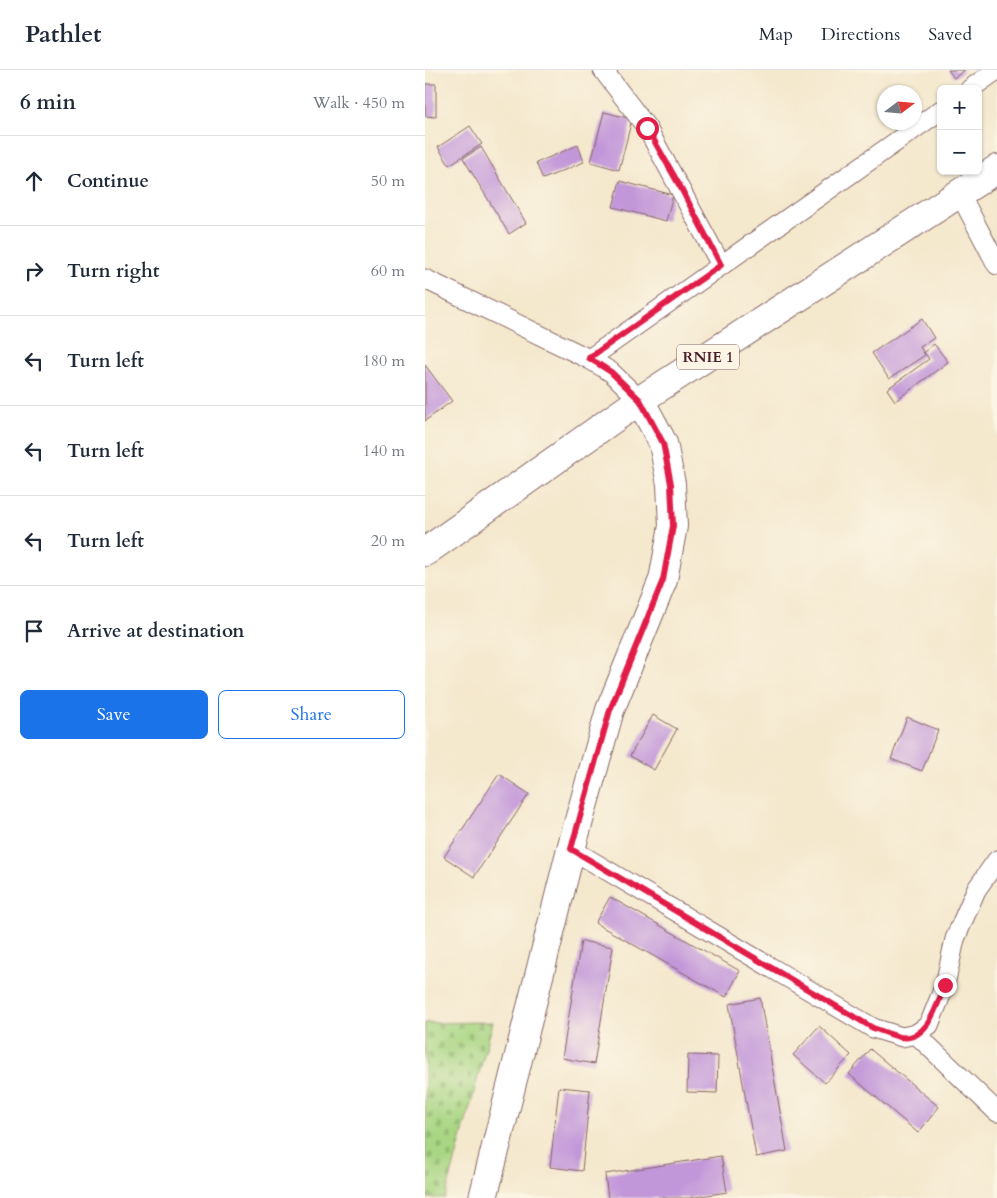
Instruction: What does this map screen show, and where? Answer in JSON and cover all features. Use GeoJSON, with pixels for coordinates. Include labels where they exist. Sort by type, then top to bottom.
{"type":"FeatureCollection","features":[{"type":"Feature","properties":{"kind":"main road","name":"RNIE 1"},"geometry":{"type":"LineString","coordinates":[[425,552],[640,400],[997,169]]}},
{"type":"Feature","properties":{"kind":"main road"},"geometry":{"type":"LineString","coordinates":[[483,1198],[571,849],[610,710],[663,580],[673,526],[671,484],[663,443],[640,400]]}},
{"type":"Feature","properties":{"kind":"street"},"geometry":{"type":"LineString","coordinates":[[603,70],[647,128],[721,265]]}},
{"type":"Feature","properties":{"kind":"street"},"geometry":{"type":"LineString","coordinates":[[976,85],[997,70]]}},
{"type":"Feature","properties":{"kind":"street"},"geometry":{"type":"LineString","coordinates":[[589,358],[937,113]]}},
{"type":"Feature","properties":{"kind":"street"},"geometry":{"type":"LineString","coordinates":[[960,194],[997,265]]}},
{"type":"Feature","properties":{"kind":"street"},"geometry":{"type":"LineString","coordinates":[[425,279],[589,358],[611,372],[640,400]]}},
{"type":"Feature","properties":{"kind":"street"},"geometry":{"type":"LineString","coordinates":[[571,849],[873,1028],[902,1037],[917,1034],[929,1025],[945,985],[955,940],[976,890],[997,860]]}},
{"type":"Feature","properties":{"kind":"street"},"geometry":{"type":"LineString","coordinates":[[917,1034],[997,1112]]}},
{"type":"Feature","properties":{"kind":"green space"},"geometry":{"type":"Polygon","coordinates":[[[493,1022],[445,1198],[425,1198],[425,1023],[493,1022]]]}},
{"type":"Feature","properties":{"kind":"building"},"geometry":{"type":"Polygon","coordinates":[[[948,70],[965,70],[954,78],[948,70]]]}},
{"type":"Feature","properties":{"kind":"building"},"geometry":{"type":"Polygon","coordinates":[[[425,84],[436,84],[436,117],[425,116],[425,84]]]}},
{"type":"Feature","properties":{"kind":"building"},"geometry":{"type":"Polygon","coordinates":[[[604,112],[632,119],[619,170],[591,162],[604,112]]]}},
{"type":"Feature","properties":{"kind":"building"},"geometry":{"type":"Polygon","coordinates":[[[470,126],[482,144],[449,165],[438,147],[470,126]]]}},
{"type":"Feature","properties":{"kind":"building"},"geometry":{"type":"Polygon","coordinates":[[[578,145],[584,162],[543,179],[536,163],[578,145]]]}},
{"type":"Feature","properties":{"kind":"building"},"geometry":{"type":"Polygon","coordinates":[[[481,147],[526,223],[509,234],[463,158],[481,147]]]}},
{"type":"Feature","properties":{"kind":"building"},"geometry":{"type":"Polygon","coordinates":[[[620,181],[673,195],[666,221],[613,207],[620,181]]]}},
{"type":"Feature","properties":{"kind":"building"},"geometry":{"type":"Polygon","coordinates":[[[922,319],[934,338],[920,347],[925,355],[889,379],[872,353],[922,319]]]}},
{"type":"Feature","properties":{"kind":"building"},"geometry":{"type":"Polygon","coordinates":[[[934,344],[948,362],[895,401],[887,389],[929,359],[924,352],[934,344]]]}},
{"type":"Feature","properties":{"kind":"building"},"geometry":{"type":"Polygon","coordinates":[[[425,365],[452,401],[425,421],[425,365]]]}},
{"type":"Feature","properties":{"kind":"building"},"geometry":{"type":"Polygon","coordinates":[[[653,715],[677,729],[654,770],[630,756],[653,715]]]}},
{"type":"Feature","properties":{"kind":"building"},"geometry":{"type":"Polygon","coordinates":[[[907,717],[938,730],[922,771],[891,759],[907,717]]]}},
{"type":"Feature","properties":{"kind":"building"},"geometry":{"type":"Polygon","coordinates":[[[499,774],[529,794],[474,877],[444,857],[499,774]]]}},
{"type":"Feature","properties":{"kind":"building"},"geometry":{"type":"Polygon","coordinates":[[[610,897],[740,971],[726,997],[595,923],[610,897]]]}},
{"type":"Feature","properties":{"kind":"building"},"geometry":{"type":"Polygon","coordinates":[[[581,941],[613,947],[594,1064],[562,1058],[581,941]]]}},
{"type":"Feature","properties":{"kind":"building"},"geometry":{"type":"Polygon","coordinates":[[[760,998],[787,1151],[756,1157],[729,1004],[760,998]]]}},
{"type":"Feature","properties":{"kind":"building"},"geometry":{"type":"Polygon","coordinates":[[[819,1026],[851,1055],[825,1083],[793,1055],[819,1026]]]}},
{"type":"Feature","properties":{"kind":"building"},"geometry":{"type":"Polygon","coordinates":[[[870,1049],[939,1107],[918,1133],[849,1074],[870,1049]]]}},
{"type":"Feature","properties":{"kind":"building"},"geometry":{"type":"Polygon","coordinates":[[[688,1055],[718,1056],[717,1093],[687,1092],[688,1055]]]}},
{"type":"Feature","properties":{"kind":"building"},"geometry":{"type":"Polygon","coordinates":[[[559,1087],[590,1090],[582,1171],[550,1167],[559,1087]]]}},
{"type":"Feature","properties":{"kind":"building"},"geometry":{"type":"Polygon","coordinates":[[[721,1156],[727,1192],[689,1198],[608,1198],[605,1174],[721,1156]]]}},
{"type":"Feature","properties":{"kind":"route"},"geometry":{"type":"LineString","coordinates":[[647,128],[721,265],[589,358],[611,372],[640,400],[663,443],[671,484],[673,526],[663,580],[610,710],[571,849],[873,1028],[902,1037],[917,1034],[929,1025],[945,985]]}}]}
